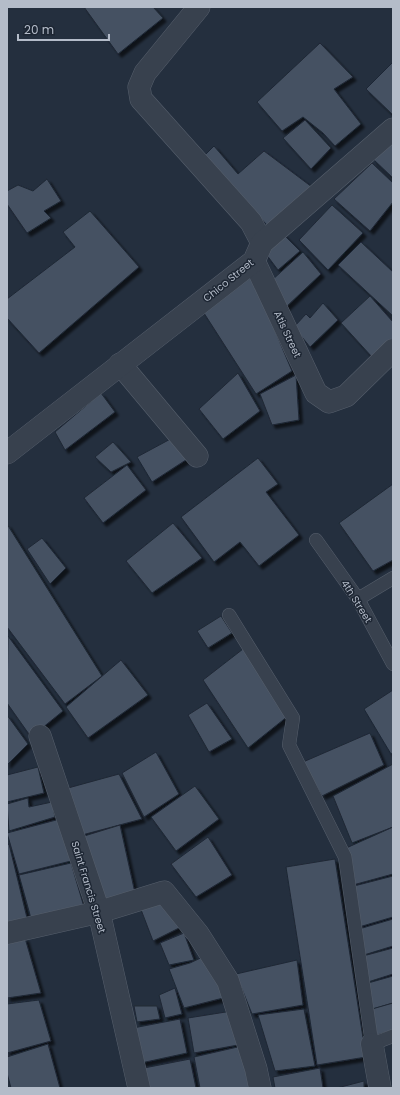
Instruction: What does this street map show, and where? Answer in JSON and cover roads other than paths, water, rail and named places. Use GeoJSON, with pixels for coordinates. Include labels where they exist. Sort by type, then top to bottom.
{"type":"FeatureCollection","features":[{"type":"Feature","properties":{"kind":"street"},"geometry":{"type":"LineString","coordinates":[[199,7],[145,73],[139,87],[141,99],[252,222],[258,252]]}},
{"type":"Feature","properties":{"kind":"street","name":"Chico Street"},"geometry":{"type":"LineString","coordinates":[[7,453],[258,252],[393,129]]}},
{"type":"Feature","properties":{"kind":"street","name":"Atis Street"},"geometry":{"type":"LineString","coordinates":[[258,252],[316,393],[329,402],[346,396],[393,350]]}},
{"type":"Feature","properties":{"kind":"street"},"geometry":{"type":"LineString","coordinates":[[120,364],[197,456]]}},
{"type":"Feature","properties":{"kind":"street","name":"Saint Francis Street"},"geometry":{"type":"LineString","coordinates":[[40,736],[99,912],[139,1088]]}},
{"type":"Feature","properties":{"kind":"street"},"geometry":{"type":"LineString","coordinates":[[7,933],[99,912],[164,892],[198,934],[228,981],[256,1069],[260,1088]]}},
{"type":"Feature","properties":{"kind":"street"},"geometry":{"type":"LineString","coordinates":[[372,1044],[380,1088]]}},
{"type":"Feature","properties":{"kind":"lane","name":"4th Street"},"geometry":{"type":"LineString","coordinates":[[316,540],[358,599],[393,664]]}},
{"type":"Feature","properties":{"kind":"lane"},"geometry":{"type":"LineString","coordinates":[[358,599],[393,578]]}},
{"type":"Feature","properties":{"kind":"lane"},"geometry":{"type":"LineString","coordinates":[[229,615],[293,718],[289,745],[345,857],[372,1044],[393,1036]]}}]}
